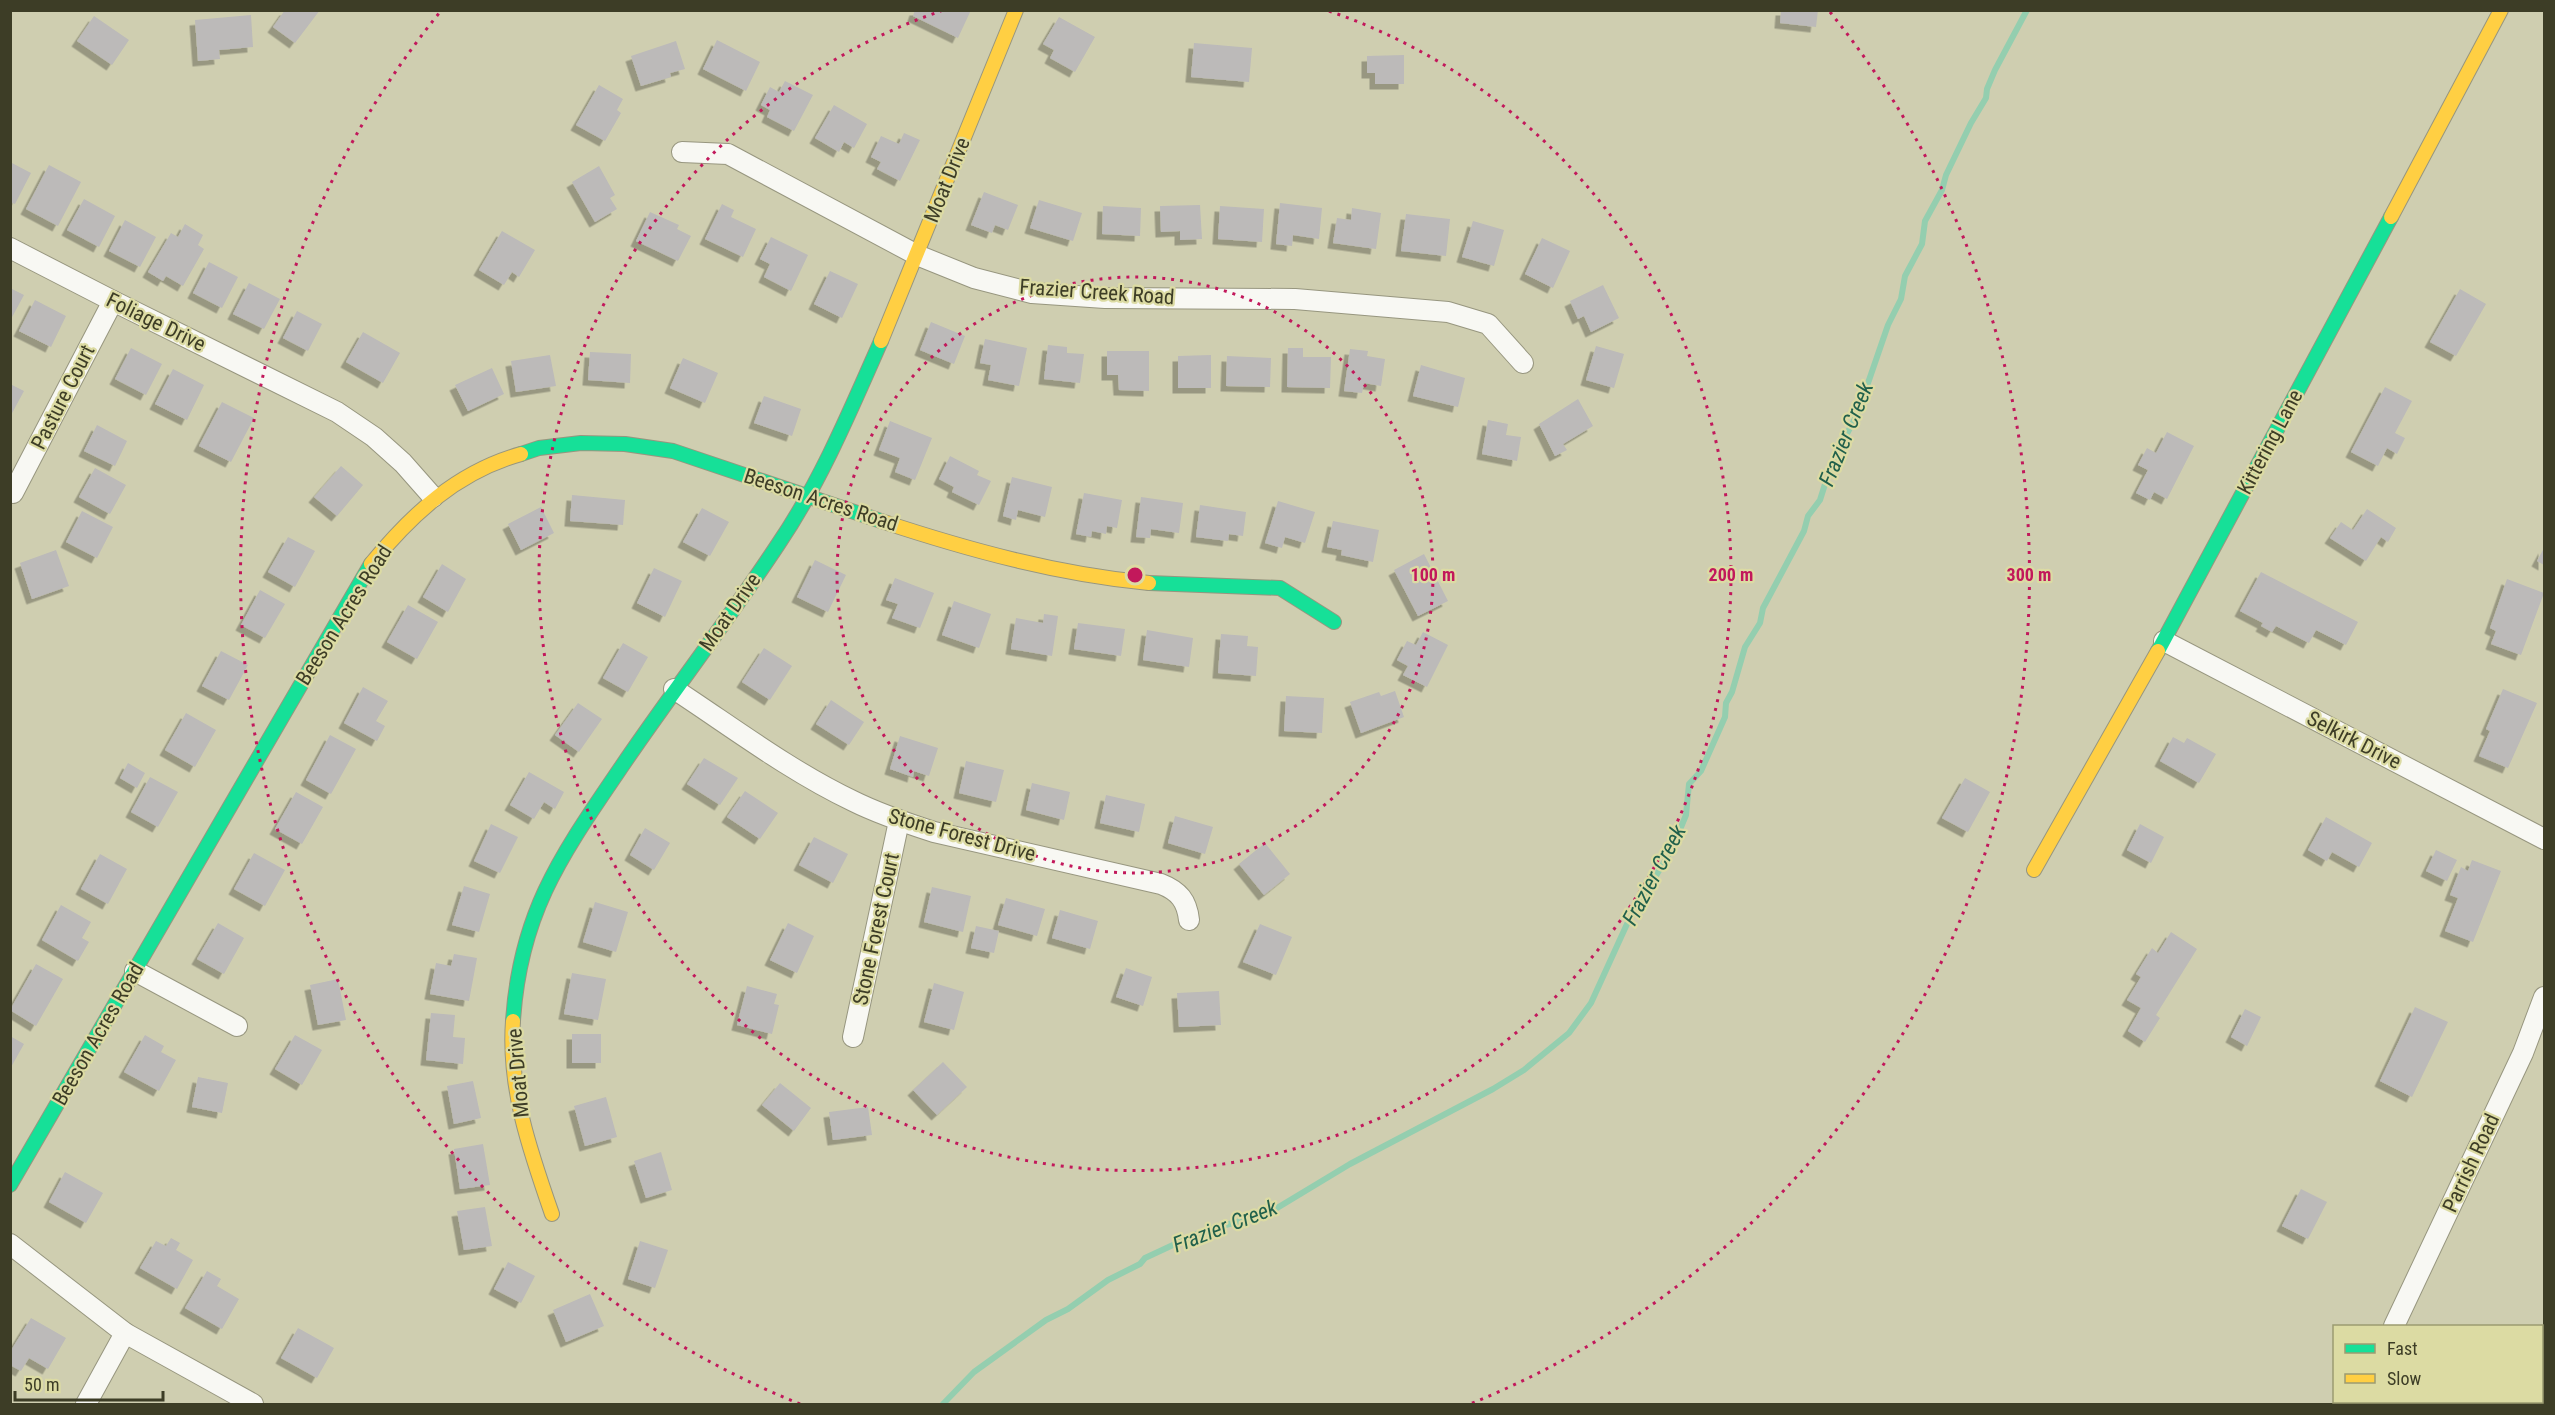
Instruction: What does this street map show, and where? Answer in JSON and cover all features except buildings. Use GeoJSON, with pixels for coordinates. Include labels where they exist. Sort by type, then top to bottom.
{"type":"FeatureCollection","features":[{"type":"Feature","properties":{"kind":"street","name":"Moat Drive"},"geometry":{"type":"LineString","coordinates":[[552,1214],[528,1148],[518,1104],[512,1059],[513,1014],[519,968],[529,931],[545,888],[566,848],[674,689],[749,586],[808,496],[850,410],[917,255],[1016,10]]}},
{"type":"Feature","properties":{"kind":"street","name":"Kittering Lane"},"geometry":{"type":"LineString","coordinates":[[2034,870],[2164,641],[2500,10]]}},
{"type":"Feature","properties":{"kind":"street","name":"Frazier Creek Road"},"geometry":{"type":"LineString","coordinates":[[682,152],[728,154],[917,255],[974,278],[1032,293],[1105,298],[1295,299],[1449,312],[1488,324],[1522,363]]}},
{"type":"Feature","properties":{"kind":"street","name":"Foliage Drive"},"geometry":{"type":"LineString","coordinates":[[10,248],[338,412],[374,437],[403,463],[433,497]]}},
{"type":"Feature","properties":{"kind":"street","name":"Pasture Court"},"geometry":{"type":"LineString","coordinates":[[13,493],[113,301]]}},
{"type":"Feature","properties":{"kind":"street","name":"Beeson Acres Road"},"geometry":{"type":"LineString","coordinates":[[10,1185],[367,569],[407,520],[433,497],[485,466],[527,450],[560,443],[602,441],[637,444],[673,451],[832,502],[959,547],[1036,567],[1114,580],[1166,585],[1280,588],[1334,622]]}},
{"type":"Feature","properties":{"kind":"street","name":"Selkirk Drive"},"geometry":{"type":"LineString","coordinates":[[2164,641],[2544,839]]}},
{"type":"Feature","properties":{"kind":"street","name":"Stone Forest Drive"},"geometry":{"type":"LineString","coordinates":[[674,689],[804,773],[852,801],[899,821],[934,832],[1161,884],[1182,897],[1188,909],[1189,920]]}},
{"type":"Feature","properties":{"kind":"street","name":"Stone Forest Court"},"geometry":{"type":"LineString","coordinates":[[853,1037],[899,821]]}},
{"type":"Feature","properties":{"kind":"street"},"geometry":{"type":"LineString","coordinates":[[135,970],[237,1026]]}},
{"type":"Feature","properties":{"kind":"street","name":"Parrish Road"},"geometry":{"type":"LineString","coordinates":[[2394,1325],[2523,1053],[2544,997]]}},
{"type":"Feature","properties":{"kind":"street"},"geometry":{"type":"LineString","coordinates":[[10,1244],[125,1333],[253,1404]]}},
{"type":"Feature","properties":{"kind":"street"},"geometry":{"type":"LineString","coordinates":[[86,1404],[125,1333]]}},
{"type":"Feature","properties":{"kind":"waterway","name":"Frazier Creek"},"geometry":{"type":"LineString","coordinates":[[943,1404],[974,1372],[1046,1320],[1068,1309],[1108,1280],[1140,1264],[1145,1258],[1203,1231],[1267,1214],[1350,1164],[1493,1089],[1524,1070],[1569,1033],[1591,1003],[1627,924],[1672,849],[1686,815],[1689,784],[1701,771],[1725,717],[1726,703],[1732,692],[1745,647],[1760,623],[1763,608],[1804,531],[1808,516],[1820,500],[1826,481],[1836,462],[1836,454],[1857,415],[1888,325],[1901,299],[1905,276],[1922,244],[1925,221],[1942,190],[1946,175],[1971,123],[1986,98],[1987,89],[1995,70],[2027,10]]}},
{"type":"Feature","properties":{"kind":"traffic: fast"},"geometry":{"type":"LineString","coordinates":[[2158,651],[2391,217]]}},
{"type":"Feature","properties":{"kind":"traffic: fast"},"geometry":{"type":"LineString","coordinates":[[513,1021],[517,982],[525,947],[535,915],[563,856],[622,766],[741,599],[794,519],[834,444],[881,341]]}},
{"type":"Feature","properties":{"kind":"traffic: fast"},"geometry":{"type":"LineString","coordinates":[[521,454],[539,448],[581,443],[625,444],[673,451],[881,521]]}},
{"type":"Feature","properties":{"kind":"traffic: fast"},"geometry":{"type":"LineString","coordinates":[[10,1185],[371,564]]}},
{"type":"Feature","properties":{"kind":"traffic: fast"},"geometry":{"type":"LineString","coordinates":[[1149,583],[1280,588],[1334,622]]}},
{"type":"Feature","properties":{"kind":"traffic: slow"},"geometry":{"type":"LineString","coordinates":[[881,341],[1016,10]]}},
{"type":"Feature","properties":{"kind":"traffic: slow"},"geometry":{"type":"LineString","coordinates":[[2391,217],[2501,10]]}},
{"type":"Feature","properties":{"kind":"traffic: slow"},"geometry":{"type":"LineString","coordinates":[[371,564],[403,528],[437,497],[476,472],[521,454]]}},
{"type":"Feature","properties":{"kind":"traffic: slow"},"geometry":{"type":"LineString","coordinates":[[881,521],[947,542],[1047,567],[1080,574],[1149,583]]}},
{"type":"Feature","properties":{"kind":"traffic: slow"},"geometry":{"type":"LineString","coordinates":[[2034,870],[2158,651]]}},
{"type":"Feature","properties":{"kind":"traffic: slow"},"geometry":{"type":"LineString","coordinates":[[513,1021],[512,1046],[517,1095],[536,1167],[552,1214]]}}]}
